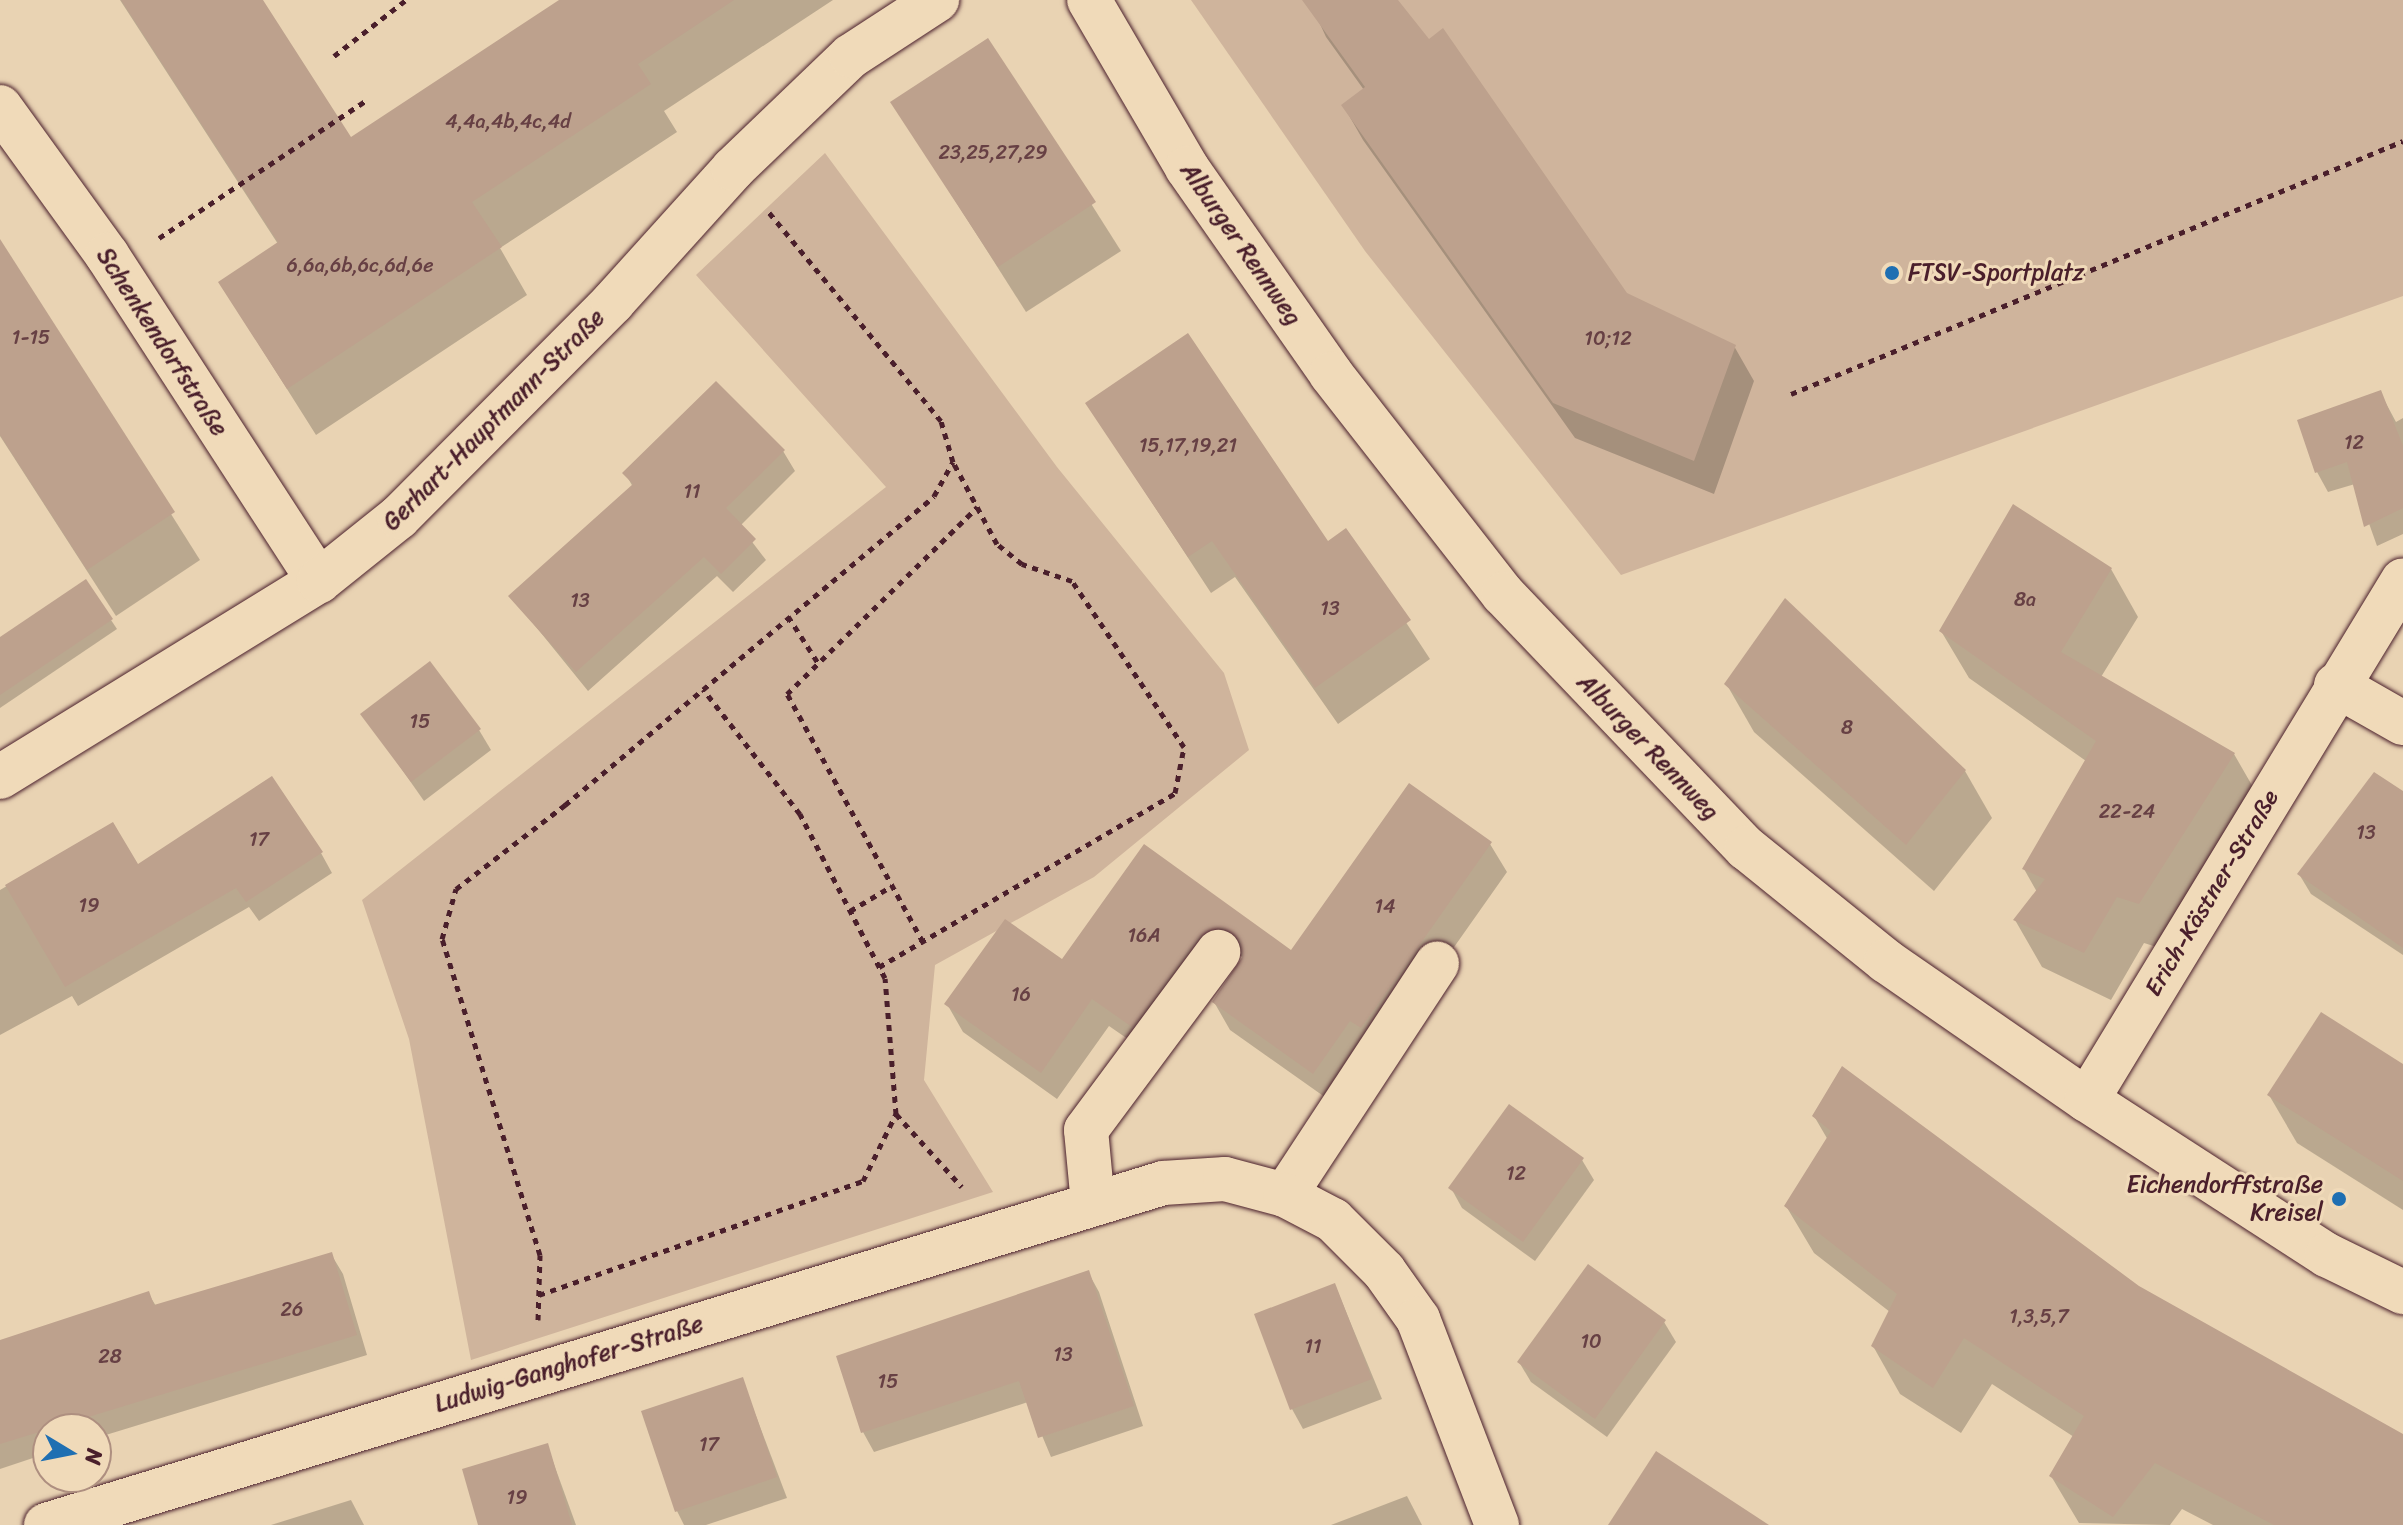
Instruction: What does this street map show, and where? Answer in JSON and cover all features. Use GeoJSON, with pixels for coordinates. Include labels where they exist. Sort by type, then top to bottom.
{"type":"FeatureCollection","features":[{"type":"Feature","properties":{"kind":"street","name":"Gerhart-Hauptmann-Straße"},"geometry":{"type":"LineString","coordinates":[[0,777],[319,581],[399,517],[495,424],[733,169],[851,56],[937,0]]}},
{"type":"Feature","properties":{"kind":"street","name":"Alburger Rennweg"},"geometry":{"type":"LineString","coordinates":[[1089,0],[1205,194],[1331,374],[1503,594],[1746,848],[1886,961],[2087,1100],[2327,1255],[2403,1292]]}},
{"type":"Feature","properties":{"kind":"street","name":"Schenkendorfstraße"},"geometry":{"type":"LineString","coordinates":[[0,107],[115,268],[319,581]]}},
{"type":"Feature","properties":{"kind":"street","name":"Erich-Kästner-Straße"},"geometry":{"type":"LineString","coordinates":[[2087,1100],[2336,685],[2403,580]]}},
{"type":"Feature","properties":{"kind":"street"},"geometry":{"type":"LineString","coordinates":[[2336,685],[2403,723]]}},
{"type":"Feature","properties":{"kind":"street"},"geometry":{"type":"LineString","coordinates":[[1093,1204],[1086,1130],[1218,952]]}},
{"type":"Feature","properties":{"kind":"street"},"geometry":{"type":"LineString","coordinates":[[1285,1195],[1437,964]]}},
{"type":"Feature","properties":{"kind":"street","name":"Ludwig-Ganghofer-Straße"},"geometry":{"type":"LineString","coordinates":[[46,1525],[1163,1183],[1225,1179],[1285,1195],[1333,1220],[1384,1271],[1418,1319],[1497,1525]]}},
{"type":"Feature","properties":{"kind":"path"},"geometry":{"type":"LineString","coordinates":[[334,56],[406,0]]}},
{"type":"Feature","properties":{"kind":"path"},"geometry":{"type":"LineString","coordinates":[[115,268],[365,101]]}},
{"type":"Feature","properties":{"kind":"path"},"geometry":{"type":"LineString","coordinates":[[1791,394],[2403,141]]}},
{"type":"Feature","properties":{"kind":"path"},"geometry":{"type":"LineString","coordinates":[[733,169],[941,421],[953,462],[997,544],[1022,564],[1072,581],[1184,747],[1175,793],[879,967]]}},
{"type":"Feature","properties":{"kind":"path"},"geometry":{"type":"LineString","coordinates":[[523,1379],[538,1333],[540,1255],[442,939],[456,889],[934,496],[953,462]]}},
{"type":"Feature","properties":{"kind":"path"},"geometry":{"type":"LineString","coordinates":[[923,942],[787,694],[977,507]]}},
{"type":"Feature","properties":{"kind":"path"},"geometry":{"type":"LineString","coordinates":[[788,616],[818,663]]}},
{"type":"Feature","properties":{"kind":"path"},"geometry":{"type":"LineString","coordinates":[[539,1295],[863,1181],[896,1114],[885,978],[800,814],[703,689]]}},
{"type":"Feature","properties":{"kind":"path"},"geometry":{"type":"LineString","coordinates":[[850,911],[892,886]]}},
{"type":"Feature","properties":{"kind":"path"},"geometry":{"type":"LineString","coordinates":[[896,1114],[1003,1232]]}},
{"type":"Feature","properties":{"kind":"shaded area","name":"FTSV-Sportplatz"},"geometry":{"type":"Polygon","coordinates":[[[1191,0],[2403,0],[2403,296],[1621,575],[1365,251],[1191,0]]]}},
{"type":"Feature","properties":{"kind":"shaded area"},"geometry":{"type":"Polygon","coordinates":[[[825,153],[1057,467],[1224,673],[1249,750],[1094,877],[935,965],[924,1080],[993,1192],[471,1360],[409,1039],[362,900],[886,487],[696,275],[825,153]]]}},
{"type":"Feature","properties":{"kind":"building"},"geometry":{"type":"Polygon","coordinates":[[[121,0],[263,0],[351,137],[559,0],[734,0],[638,64],[651,84],[472,202],[502,247],[287,389],[218,282],[278,242],[121,0]]]}},
{"type":"Feature","properties":{"kind":"building"},"geometry":{"type":"Polygon","coordinates":[[[1302,0],[1398,0],[1429,39],[1443,28],[1627,293],[1736,345],[1694,461],[1553,403],[1341,105],[1365,87],[1302,0]]]}},
{"type":"Feature","properties":{"kind":"building"},"geometry":{"type":"Polygon","coordinates":[[[988,38],[1096,202],[998,267],[890,102],[988,38]]]}},
{"type":"Feature","properties":{"kind":"building"},"geometry":{"type":"Polygon","coordinates":[[[0,239],[175,512],[87,570],[0,435],[0,239]]]}},
{"type":"Feature","properties":{"kind":"building"},"geometry":{"type":"Polygon","coordinates":[[[1188,333],[1328,541],[1346,528],[1411,620],[1315,688],[1212,541],[1188,557],[1085,403],[1188,333]]]}},
{"type":"Feature","properties":{"kind":"building"},"geometry":{"type":"Polygon","coordinates":[[[716,381],[785,450],[726,508],[756,539],[721,574],[704,557],[576,672],[508,596],[633,484],[622,473],[716,381]]]}},
{"type":"Feature","properties":{"kind":"building"},"geometry":{"type":"Polygon","coordinates":[[[2381,390],[2403,446],[2403,508],[2364,527],[2347,462],[2315,473],[2297,420],[2381,390]]]}},
{"type":"Feature","properties":{"kind":"building"},"geometry":{"type":"Polygon","coordinates":[[[2013,504],[2112,568],[2061,652],[2235,753],[2139,904],[2117,897],[2084,953],[2013,920],[2045,879],[2022,869],[2096,741],[1939,631],[2013,504]]]}},
{"type":"Feature","properties":{"kind":"building"},"geometry":{"type":"Polygon","coordinates":[[[86,579],[113,619],[0,695],[0,637],[86,579]]]}},
{"type":"Feature","properties":{"kind":"building"},"geometry":{"type":"Polygon","coordinates":[[[1785,598],[1966,770],[1906,845],[1724,684],[1785,598]]]}},
{"type":"Feature","properties":{"kind":"building"},"geometry":{"type":"Polygon","coordinates":[[[430,661],[481,729],[411,782],[360,714],[430,661]]]}},
{"type":"Feature","properties":{"kind":"building"},"geometry":{"type":"Polygon","coordinates":[[[2374,772],[2403,791],[2403,948],[2297,874],[2374,772]]]}},
{"type":"Feature","properties":{"kind":"building"},"geometry":{"type":"Polygon","coordinates":[[[272,776],[323,852],[246,902],[236,888],[65,987],[5,885],[113,822],[138,864],[272,776]]]}},
{"type":"Feature","properties":{"kind":"building"},"geometry":{"type":"Polygon","coordinates":[[[1409,783],[1492,842],[1361,1028],[1350,1021],[1313,1074],[1212,1002],[1243,956],[1241,941],[1222,927],[1198,937],[1132,1027],[1092,999],[1041,1073],[944,1004],[1005,919],[1062,959],[1144,844],[1291,950],[1409,783]]]}},
{"type":"Feature","properties":{"kind":"building"},"geometry":{"type":"Polygon","coordinates":[[[2321,1012],[2403,1064],[2403,1181],[2267,1095],[2321,1012]]]}},
{"type":"Feature","properties":{"kind":"building"},"geometry":{"type":"Polygon","coordinates":[[[1842,1066],[2139,1286],[2403,1434],[2403,1525],[2274,1525],[2155,1463],[2113,1517],[2049,1476],[2084,1416],[1964,1338],[1933,1388],[1871,1346],[1897,1294],[1784,1206],[1831,1131],[1812,1116],[1842,1066]]]}},
{"type":"Feature","properties":{"kind":"building"},"geometry":{"type":"Polygon","coordinates":[[[1509,1104],[1584,1158],[1523,1242],[1448,1188],[1509,1104]]]}},
{"type":"Feature","properties":{"kind":"building"},"geometry":{"type":"Polygon","coordinates":[[[332,1252],[357,1335],[102,1413],[32,1413],[32,1434],[0,1444],[0,1340],[149,1291],[154,1305],[332,1252]]]}},
{"type":"Feature","properties":{"kind":"building"},"geometry":{"type":"Polygon","coordinates":[[[1588,1264],[1666,1320],[1595,1419],[1517,1362],[1588,1264]]]}},
{"type":"Feature","properties":{"kind":"building"},"geometry":{"type":"Polygon","coordinates":[[[1089,1270],[1134,1406],[1038,1438],[1019,1381],[861,1433],[836,1356],[1089,1270]]]}},
{"type":"Feature","properties":{"kind":"building"},"geometry":{"type":"Polygon","coordinates":[[[1335,1283],[1372,1379],[1290,1410],[1254,1314],[1335,1283]]]}},
{"type":"Feature","properties":{"kind":"building"},"geometry":{"type":"Polygon","coordinates":[[[743,1377],[777,1477],[675,1512],[641,1411],[743,1377]]]}},
{"type":"Feature","properties":{"kind":"building"},"geometry":{"type":"Polygon","coordinates":[[[548,1443],[572,1525],[478,1525],[462,1469],[548,1443]]]}},
{"type":"Feature","properties":{"kind":"building"},"geometry":{"type":"Polygon","coordinates":[[[1656,1451],[1769,1525],[1608,1525],[1656,1451]]]}},
{"type":"Feature","properties":{"kind":"place","name":"FTSV-Sportplatz"},"geometry":{"type":"Point","coordinates":[1892,273]}},
{"type":"Feature","properties":{"kind":"place","name":"Eichendorffstraße Kreisel"},"geometry":{"type":"Point","coordinates":[2339,1199]}}]}
